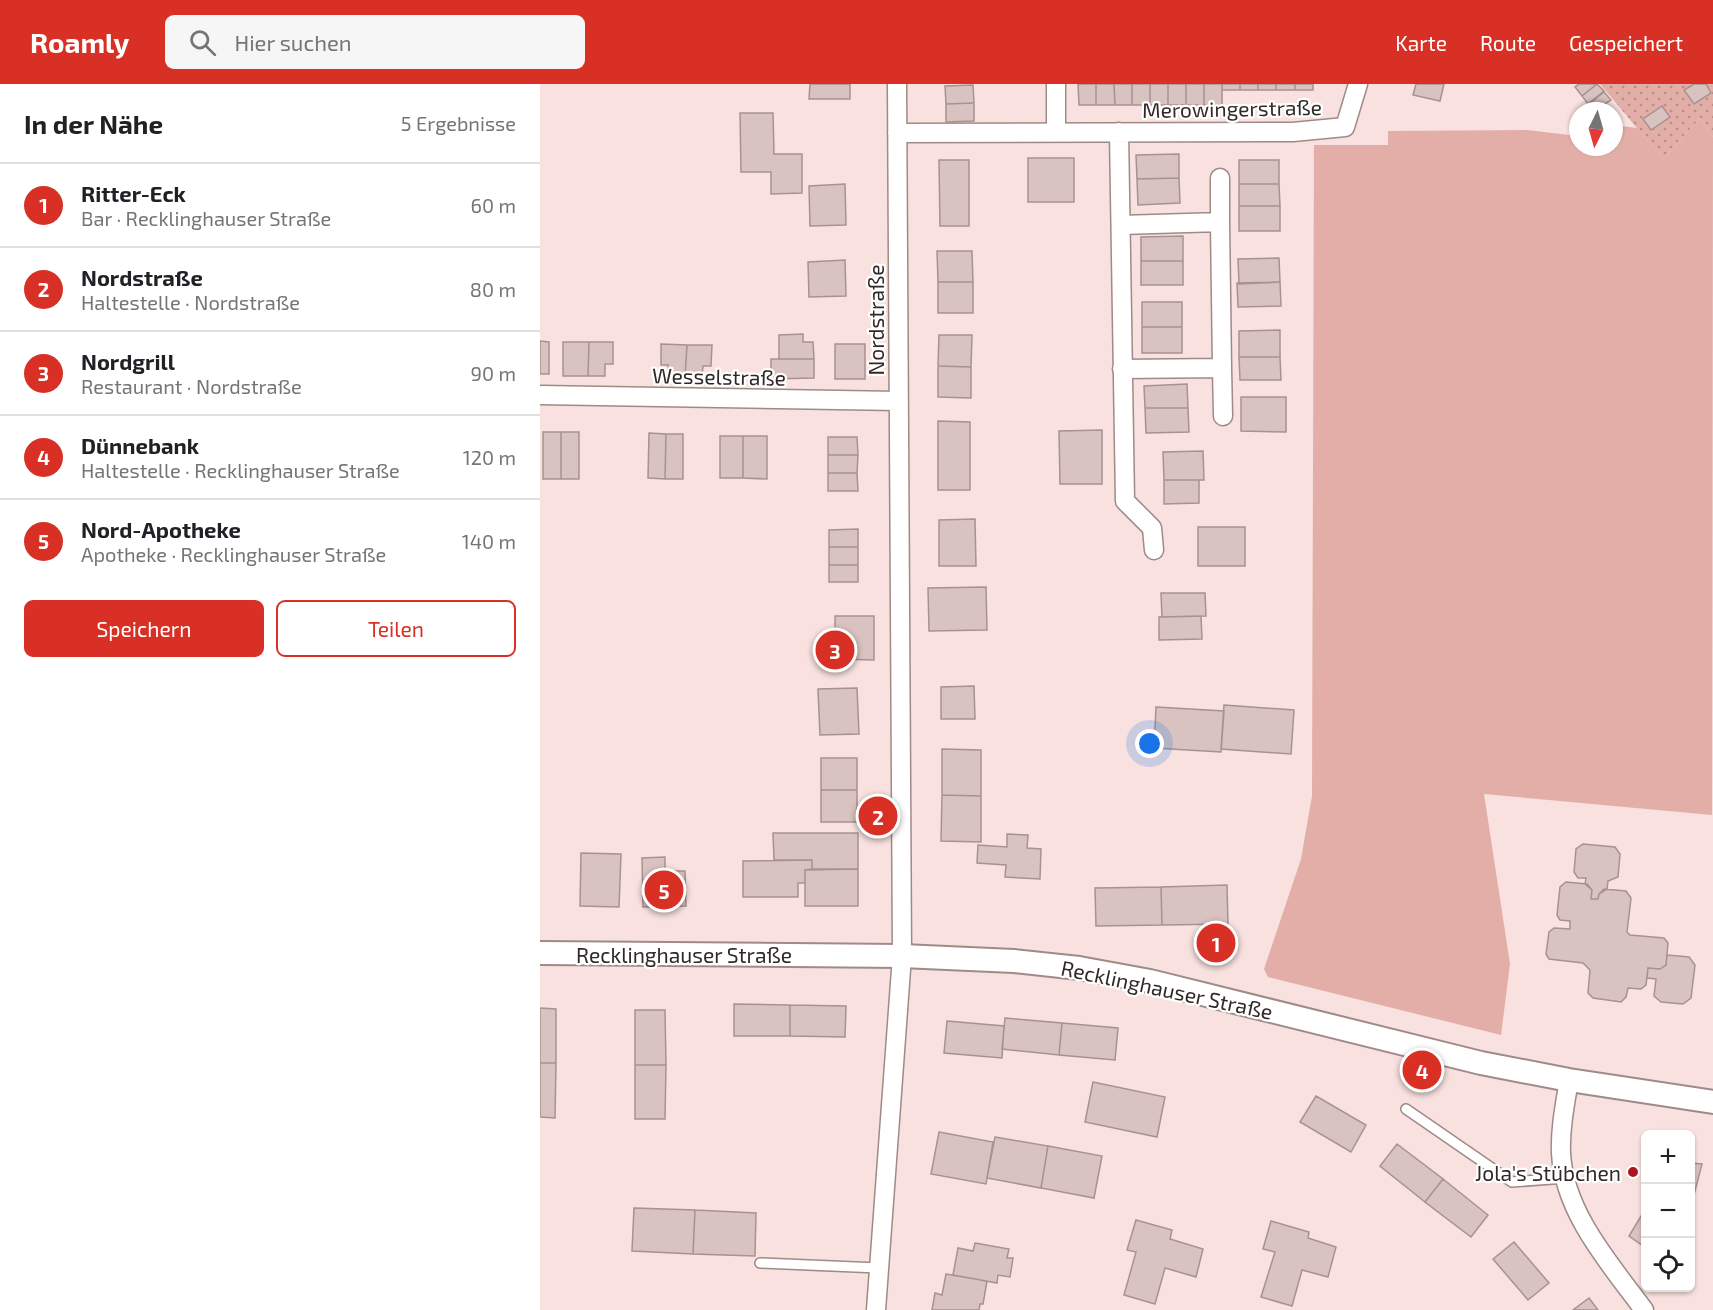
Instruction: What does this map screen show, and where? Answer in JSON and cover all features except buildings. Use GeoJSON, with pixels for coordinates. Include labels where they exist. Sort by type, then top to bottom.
{"type":"FeatureCollection","features":[{"type":"Feature","properties":{"kind":"street","name":"Nordstraße"},"geometry":{"type":"LineString","coordinates":[[876,1310],[902,956],[897,84]]}},
{"type":"Feature","properties":{"kind":"street"},"geometry":{"type":"LineString","coordinates":[[1056,84],[1056,131]]}},
{"type":"Feature","properties":{"kind":"street","name":"Merowingerstraße"},"geometry":{"type":"LineString","coordinates":[[897,133],[1293,132],[1345,127],[1358,84]]}},
{"type":"Feature","properties":{"kind":"street","name":"Merowingerstraße"},"geometry":{"type":"LineString","coordinates":[[1119,132],[1125,501],[1152,528],[1154,550]]}},
{"type":"Feature","properties":{"kind":"street"},"geometry":{"type":"LineString","coordinates":[[1220,178],[1224,416]]}},
{"type":"Feature","properties":{"kind":"street"},"geometry":{"type":"LineString","coordinates":[[1121,225],[1220,222]]}},
{"type":"Feature","properties":{"kind":"street"},"geometry":{"type":"LineString","coordinates":[[1122,369],[1222,368]]}},
{"type":"Feature","properties":{"kind":"street","name":"Wesselstraße"},"geometry":{"type":"LineString","coordinates":[[540,396],[898,402]]}},
{"type":"Feature","properties":{"kind":"street","name":"Recklinghauser Straße"},"geometry":{"type":"LineString","coordinates":[[540,953],[902,956],[1014,961],[1079,968],[1150,981],[1481,1063],[1569,1080],[1713,1102]]}},
{"type":"Feature","properties":{"kind":"street"},"geometry":{"type":"LineString","coordinates":[[1569,1080],[1561,1154],[1566,1178],[1585,1225],[1644,1310]]}},
{"type":"Feature","properties":{"kind":"lane"},"geometry":{"type":"LineString","coordinates":[[1407,1109],[1512,1182],[1566,1178]]}},
{"type":"Feature","properties":{"kind":"lane"},"geometry":{"type":"LineString","coordinates":[[760,1263],[879,1268]]}},
{"type":"Feature","properties":{"kind":"shaded area"},"geometry":{"type":"Polygon","coordinates":[[[1600,84],[1713,84],[1713,137],[1700,118],[1663,159],[1623,111],[1623,102],[1615,102],[1600,84]]]}},
{"type":"Feature","properties":{"kind":"shaded area"},"geometry":{"type":"Polygon","coordinates":[[[1700,118],[1713,137],[1712,815],[1484,794],[1510,964],[1501,1035],[1268,977],[1264,969],[1301,859],[1312,796],[1314,145],[1388,145],[1388,131],[1527,130],[1569,135],[1569,156],[1623,156],[1623,126],[1637,128],[1663,159],[1700,118]]]}},
{"type":"Feature","properties":{"kind":"place","name":"Nordgrill"},"geometry":{"type":"Point","coordinates":[835,650]}},
{"type":"Feature","properties":{"kind":"place","name":"Nordstraße"},"geometry":{"type":"Point","coordinates":[878,816]}},
{"type":"Feature","properties":{"kind":"place","name":"Nord-Apotheke"},"geometry":{"type":"Point","coordinates":[664,890]}},
{"type":"Feature","properties":{"kind":"place","name":"Ritter-Eck"},"geometry":{"type":"Point","coordinates":[1216,943]}},
{"type":"Feature","properties":{"kind":"place","name":"Dünnebank"},"geometry":{"type":"Point","coordinates":[1422,1070]}},
{"type":"Feature","properties":{"kind":"place","name":"Jola's Stübchen"},"geometry":{"type":"Point","coordinates":[1633,1172]}}]}
